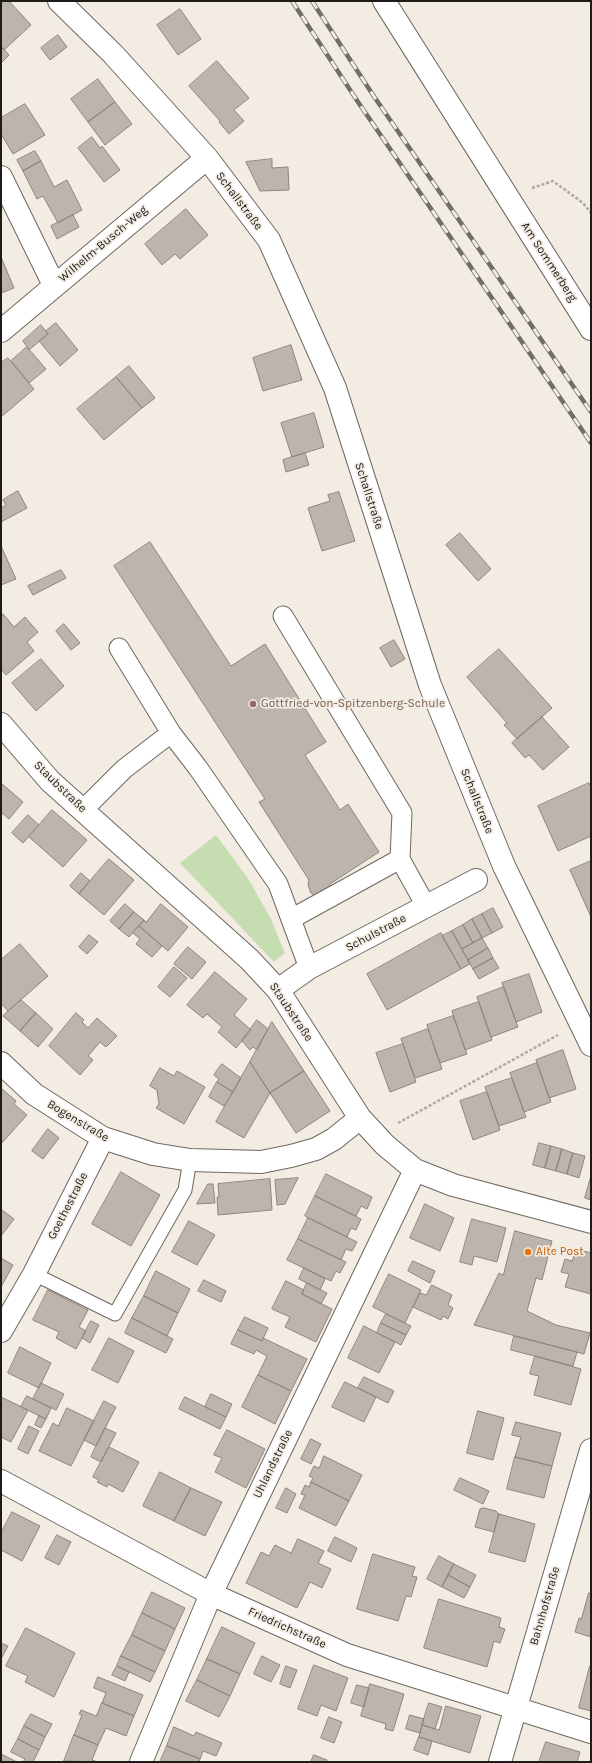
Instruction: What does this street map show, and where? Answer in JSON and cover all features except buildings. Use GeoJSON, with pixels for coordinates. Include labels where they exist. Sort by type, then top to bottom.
{"type":"FeatureCollection","features":[{"type":"Feature","properties":{"kind":"street","name":"Schallstraße"},"geometry":{"type":"LineString","coordinates":[[59,1],[113,54],[207,158],[269,240],[335,388],[430,685],[504,866],[591,1045]]}},
{"type":"Feature","properties":{"kind":"street","name":"Am Sommerberg"},"geometry":{"type":"LineString","coordinates":[[384,1],[591,329]]}},
{"type":"Feature","properties":{"kind":"street","name":"Wilhelm-Busch-Weg"},"geometry":{"type":"LineString","coordinates":[[1,331],[207,158]]}},
{"type":"Feature","properties":{"kind":"street"},"geometry":{"type":"LineString","coordinates":[[1,177],[54,285]]}},
{"type":"Feature","properties":{"kind":"street"},"geometry":{"type":"LineString","coordinates":[[283,616],[402,813],[400,859],[426,906]]}},
{"type":"Feature","properties":{"kind":"street"},"geometry":{"type":"LineString","coordinates":[[118,648],[171,733],[198,768],[278,884],[309,968]]}},
{"type":"Feature","properties":{"kind":"street","name":"Staubstraße"},"geometry":{"type":"LineString","coordinates":[[1,724],[50,781],[249,959],[278,990],[360,1118],[385,1145],[415,1170],[453,1185],[591,1222]]}},
{"type":"Feature","properties":{"kind":"street"},"geometry":{"type":"LineString","coordinates":[[83,810],[124,769],[171,733]]}},
{"type":"Feature","properties":{"kind":"street"},"geometry":{"type":"LineString","coordinates":[[291,919],[400,859]]}},
{"type":"Feature","properties":{"kind":"street","name":"Schulstraße"},"geometry":{"type":"LineString","coordinates":[[278,990],[309,968],[476,880]]}},
{"type":"Feature","properties":{"kind":"street","name":"Bogenstraße"},"geometry":{"type":"LineString","coordinates":[[1,1063],[34,1094],[103,1138],[153,1154],[190,1160],[261,1162],[291,1156],[316,1149],[334,1139],[360,1118]]}},
{"type":"Feature","properties":{"kind":"street","name":"Goethestraße"},"geometry":{"type":"LineString","coordinates":[[1,1331],[34,1274],[103,1138]]}},
{"type":"Feature","properties":{"kind":"street","name":"Uhlandstraße"},"geometry":{"type":"LineString","coordinates":[[141,1762],[211,1594],[415,1170]]}},
{"type":"Feature","properties":{"kind":"street","name":"Bahnhofstraße"},"geometry":{"type":"LineString","coordinates":[[500,1762],[514,1709],[591,1450]]}},
{"type":"Feature","properties":{"kind":"street","name":"Friedrichstraße"},"geometry":{"type":"LineString","coordinates":[[1,1481],[211,1594],[347,1655],[514,1709],[591,1732]]}},
{"type":"Feature","properties":{"kind":"lane"},"geometry":{"type":"LineString","coordinates":[[34,1274],[115,1314],[185,1190],[190,1160]]}},
{"type":"Feature","properties":{"kind":"path"},"geometry":{"type":"LineString","coordinates":[[506,196],[553,181],[583,203],[591,213]]}},
{"type":"Feature","properties":{"kind":"path"},"geometry":{"type":"LineString","coordinates":[[377,1136],[405,1118],[568,1030],[581,1025]]}},
{"type":"Feature","properties":{"kind":"green space"},"geometry":{"type":"Polygon","coordinates":[[[216,835],[249,880],[271,919],[285,953],[274,962],[180,863],[216,835]]]}},
{"type":"Feature","properties":{"kind":"railway"},"geometry":{"type":"LineString","coordinates":[[292,1],[358,102],[591,443]]}},
{"type":"Feature","properties":{"kind":"railway"},"geometry":{"type":"LineString","coordinates":[[312,1],[373,95],[591,412]]}},
{"type":"Feature","properties":{"kind":"place","name":"Gottfried-von-Spitzenberg-Schule"},"geometry":{"type":"Point","coordinates":[253,704]}},
{"type":"Feature","properties":{"kind":"place","name":"Alte Post"},"geometry":{"type":"Point","coordinates":[528,1252]}}]}
